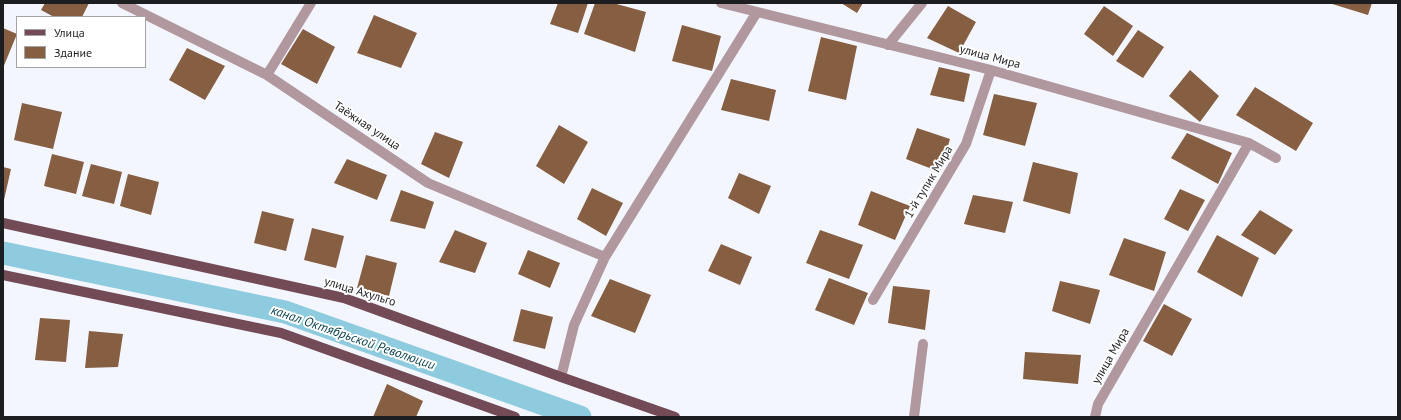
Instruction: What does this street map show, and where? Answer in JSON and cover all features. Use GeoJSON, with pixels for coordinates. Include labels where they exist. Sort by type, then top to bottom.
{"type":"FeatureCollection","features":[{"type":"Feature","properties":{"kind":"main road","name":"улица Ахульго"},"geometry":{"type":"LineString","coordinates":[[3,223],[344,298],[675,417]]}},
{"type":"Feature","properties":{"kind":"main road"},"geometry":{"type":"LineString","coordinates":[[3,275],[281,333],[515,417]]}},
{"type":"Feature","properties":{"kind":"street","name":"Таёжная улица"},"geometry":{"type":"LineString","coordinates":[[122,3],[267,75],[428,183],[604,257]]}},
{"type":"Feature","properties":{"kind":"street"},"geometry":{"type":"LineString","coordinates":[[267,75],[311,3]]}},
{"type":"Feature","properties":{"kind":"street","name":"улица Мира"},"geometry":{"type":"LineString","coordinates":[[722,3],[991,70],[1249,143],[1276,158]]}},
{"type":"Feature","properties":{"kind":"street"},"geometry":{"type":"LineString","coordinates":[[888,45],[922,3]]}},
{"type":"Feature","properties":{"kind":"street"},"geometry":{"type":"LineString","coordinates":[[561,377],[574,325],[604,257],[757,12]]}},
{"type":"Feature","properties":{"kind":"street","name":"1-й тупик Мира"},"geometry":{"type":"LineString","coordinates":[[873,300],[966,144],[991,70]]}},
{"type":"Feature","properties":{"kind":"street","name":"улица Мира"},"geometry":{"type":"LineString","coordinates":[[1095,417],[1098,404],[1249,143]]}},
{"type":"Feature","properties":{"kind":"street"},"geometry":{"type":"LineString","coordinates":[[914,417],[923,344]]}},
{"type":"Feature","properties":{"kind":"building"},"geometry":{"type":"Polygon","coordinates":[[[45,3],[89,3],[82,16],[52,16],[41,10],[45,3]]]}},
{"type":"Feature","properties":{"kind":"building"},"geometry":{"type":"Polygon","coordinates":[[[558,3],[588,3],[578,33],[550,24],[558,3]]]}},
{"type":"Feature","properties":{"kind":"building"},"geometry":{"type":"Polygon","coordinates":[[[595,3],[613,3],[646,12],[635,52],[584,34],[595,3]]]}},
{"type":"Feature","properties":{"kind":"building"},"geometry":{"type":"Polygon","coordinates":[[[841,3],[863,3],[857,13],[841,3]]]}},
{"type":"Feature","properties":{"kind":"building"},"geometry":{"type":"Polygon","coordinates":[[[1329,3],[1372,3],[1368,15],[1329,3]]]}},
{"type":"Feature","properties":{"kind":"building"},"geometry":{"type":"Polygon","coordinates":[[[948,6],[976,22],[959,53],[927,38],[948,6]]]}},
{"type":"Feature","properties":{"kind":"building"},"geometry":{"type":"Polygon","coordinates":[[[1104,6],[1133,26],[1113,56],[1084,34],[1104,6]]]}},
{"type":"Feature","properties":{"kind":"building"},"geometry":{"type":"Polygon","coordinates":[[[374,15],[417,33],[401,68],[357,53],[374,15]]]}},
{"type":"Feature","properties":{"kind":"building"},"geometry":{"type":"Polygon","coordinates":[[[682,25],[721,36],[712,71],[672,61],[682,25]]]}},
{"type":"Feature","properties":{"kind":"building"},"geometry":{"type":"Polygon","coordinates":[[[3,28],[16,34],[16,36],[3,68],[3,28]]]}},
{"type":"Feature","properties":{"kind":"building"},"geometry":{"type":"Polygon","coordinates":[[[303,29],[335,47],[317,84],[281,64],[303,29]]]}},
{"type":"Feature","properties":{"kind":"building"},"geometry":{"type":"Polygon","coordinates":[[[1138,30],[1164,47],[1143,78],[1116,61],[1138,30]]]}},
{"type":"Feature","properties":{"kind":"building"},"geometry":{"type":"Polygon","coordinates":[[[821,37],[857,46],[846,100],[808,91],[821,37]]]}},
{"type":"Feature","properties":{"kind":"building"},"geometry":{"type":"Polygon","coordinates":[[[187,48],[225,66],[205,100],[169,80],[187,48]]]}},
{"type":"Feature","properties":{"kind":"building"},"geometry":{"type":"Polygon","coordinates":[[[939,67],[970,74],[964,102],[930,95],[939,67]]]}},
{"type":"Feature","properties":{"kind":"building"},"geometry":{"type":"Polygon","coordinates":[[[1190,70],[1219,96],[1200,122],[1169,96],[1190,70]]]}},
{"type":"Feature","properties":{"kind":"building"},"geometry":{"type":"Polygon","coordinates":[[[731,79],[776,90],[769,121],[721,110],[731,79]]]}},
{"type":"Feature","properties":{"kind":"building"},"geometry":{"type":"Polygon","coordinates":[[[1255,87],[1313,123],[1296,151],[1236,115],[1255,87]]]}},
{"type":"Feature","properties":{"kind":"building"},"geometry":{"type":"Polygon","coordinates":[[[994,94],[1037,103],[1025,146],[983,135],[994,94]]]}},
{"type":"Feature","properties":{"kind":"building"},"geometry":{"type":"Polygon","coordinates":[[[22,103],[62,112],[53,149],[14,140],[22,103]]]}},
{"type":"Feature","properties":{"kind":"building"},"geometry":{"type":"Polygon","coordinates":[[[559,125],[588,142],[564,184],[536,166],[559,125]]]}},
{"type":"Feature","properties":{"kind":"building"},"geometry":{"type":"Polygon","coordinates":[[[917,128],[950,139],[940,172],[906,159],[917,128]]]}},
{"type":"Feature","properties":{"kind":"building"},"geometry":{"type":"Polygon","coordinates":[[[435,132],[463,142],[449,178],[421,164],[435,132]]]}},
{"type":"Feature","properties":{"kind":"building"},"geometry":{"type":"Polygon","coordinates":[[[1187,133],[1232,153],[1218,184],[1171,158],[1187,133]]]}},
{"type":"Feature","properties":{"kind":"building"},"geometry":{"type":"Polygon","coordinates":[[[52,154],[84,162],[76,194],[44,186],[52,154]]]}},
{"type":"Feature","properties":{"kind":"building"},"geometry":{"type":"Polygon","coordinates":[[[347,159],[387,175],[377,200],[334,183],[347,159]]]}},
{"type":"Feature","properties":{"kind":"building"},"geometry":{"type":"Polygon","coordinates":[[[1033,162],[1078,173],[1070,214],[1023,201],[1033,162]]]}},
{"type":"Feature","properties":{"kind":"building"},"geometry":{"type":"Polygon","coordinates":[[[91,164],[122,172],[114,204],[82,196],[91,164]]]}},
{"type":"Feature","properties":{"kind":"building"},"geometry":{"type":"Polygon","coordinates":[[[3,167],[11,169],[4,200],[3,200],[3,167]]]}},
{"type":"Feature","properties":{"kind":"building"},"geometry":{"type":"Polygon","coordinates":[[[739,173],[771,186],[759,214],[728,198],[739,173]]]}},
{"type":"Feature","properties":{"kind":"building"},"geometry":{"type":"Polygon","coordinates":[[[128,174],[159,182],[151,215],[120,206],[128,174]]]}},
{"type":"Feature","properties":{"kind":"building"},"geometry":{"type":"Polygon","coordinates":[[[592,188],[623,203],[606,236],[577,219],[592,188]]]}},
{"type":"Feature","properties":{"kind":"building"},"geometry":{"type":"Polygon","coordinates":[[[1180,189],[1205,200],[1188,231],[1164,219],[1180,189]]]}},
{"type":"Feature","properties":{"kind":"building"},"geometry":{"type":"Polygon","coordinates":[[[401,190],[434,202],[425,229],[390,221],[401,190]]]}},
{"type":"Feature","properties":{"kind":"building"},"geometry":{"type":"Polygon","coordinates":[[[871,191],[910,206],[895,240],[858,225],[871,191]]]}},
{"type":"Feature","properties":{"kind":"building"},"geometry":{"type":"Polygon","coordinates":[[[973,195],[1013,202],[1005,233],[964,224],[973,195]]]}},
{"type":"Feature","properties":{"kind":"building"},"geometry":{"type":"Polygon","coordinates":[[[1260,210],[1293,230],[1275,255],[1241,235],[1260,210]]]}},
{"type":"Feature","properties":{"kind":"building"},"geometry":{"type":"Polygon","coordinates":[[[262,211],[294,219],[286,251],[254,243],[262,211]]]}},
{"type":"Feature","properties":{"kind":"building"},"geometry":{"type":"Polygon","coordinates":[[[312,228],[344,236],[336,268],[304,260],[312,228]]]}},
{"type":"Feature","properties":{"kind":"building"},"geometry":{"type":"Polygon","coordinates":[[[455,230],[487,243],[475,273],[439,262],[455,230]]]}},
{"type":"Feature","properties":{"kind":"building"},"geometry":{"type":"Polygon","coordinates":[[[820,230],[863,245],[849,279],[806,263],[820,230]]]}},
{"type":"Feature","properties":{"kind":"building"},"geometry":{"type":"Polygon","coordinates":[[[1217,235],[1259,258],[1242,297],[1197,272],[1217,235]]]}},
{"type":"Feature","properties":{"kind":"building"},"geometry":{"type":"Polygon","coordinates":[[[1124,238],[1166,252],[1154,291],[1109,275],[1124,238]]]}},
{"type":"Feature","properties":{"kind":"building"},"geometry":{"type":"Polygon","coordinates":[[[721,244],[752,257],[740,285],[708,271],[721,244]]]}},
{"type":"Feature","properties":{"kind":"building"},"geometry":{"type":"Polygon","coordinates":[[[528,250],[560,263],[550,288],[518,274],[528,250]]]}},
{"type":"Feature","properties":{"kind":"building"},"geometry":{"type":"Polygon","coordinates":[[[366,255],[397,263],[389,296],[357,288],[366,255]]]}},
{"type":"Feature","properties":{"kind":"building"},"geometry":{"type":"Polygon","coordinates":[[[829,278],[868,293],[854,325],[815,310],[829,278]]]}},
{"type":"Feature","properties":{"kind":"building"},"geometry":{"type":"Polygon","coordinates":[[[610,279],[651,295],[635,333],[591,316],[610,279]]]}},
{"type":"Feature","properties":{"kind":"building"},"geometry":{"type":"Polygon","coordinates":[[[1060,281],[1100,290],[1090,324],[1052,311],[1060,281]]]}},
{"type":"Feature","properties":{"kind":"building"},"geometry":{"type":"Polygon","coordinates":[[[893,286],[930,290],[925,330],[888,323],[893,286]]]}},
{"type":"Feature","properties":{"kind":"building"},"geometry":{"type":"Polygon","coordinates":[[[1164,304],[1192,319],[1172,356],[1143,341],[1164,304]]]}},
{"type":"Feature","properties":{"kind":"building"},"geometry":{"type":"Polygon","coordinates":[[[521,309],[553,317],[545,349],[513,341],[521,309]]]}},
{"type":"Feature","properties":{"kind":"building"},"geometry":{"type":"Polygon","coordinates":[[[40,318],[70,320],[66,362],[35,360],[40,318]]]}},
{"type":"Feature","properties":{"kind":"building"},"geometry":{"type":"Polygon","coordinates":[[[89,331],[123,334],[118,367],[85,368],[89,331]]]}},
{"type":"Feature","properties":{"kind":"building"},"geometry":{"type":"Polygon","coordinates":[[[1025,352],[1081,355],[1078,384],[1023,379],[1025,352]]]}},
{"type":"Feature","properties":{"kind":"building"},"geometry":{"type":"Polygon","coordinates":[[[387,384],[423,401],[416,417],[373,417],[387,384]]]}},
{"type":"Feature","properties":{"kind":"waterway","name":"канал Октябрьской Революции"},"geometry":{"type":"LineString","coordinates":[[3,253],[285,312],[580,417]]}}]}
